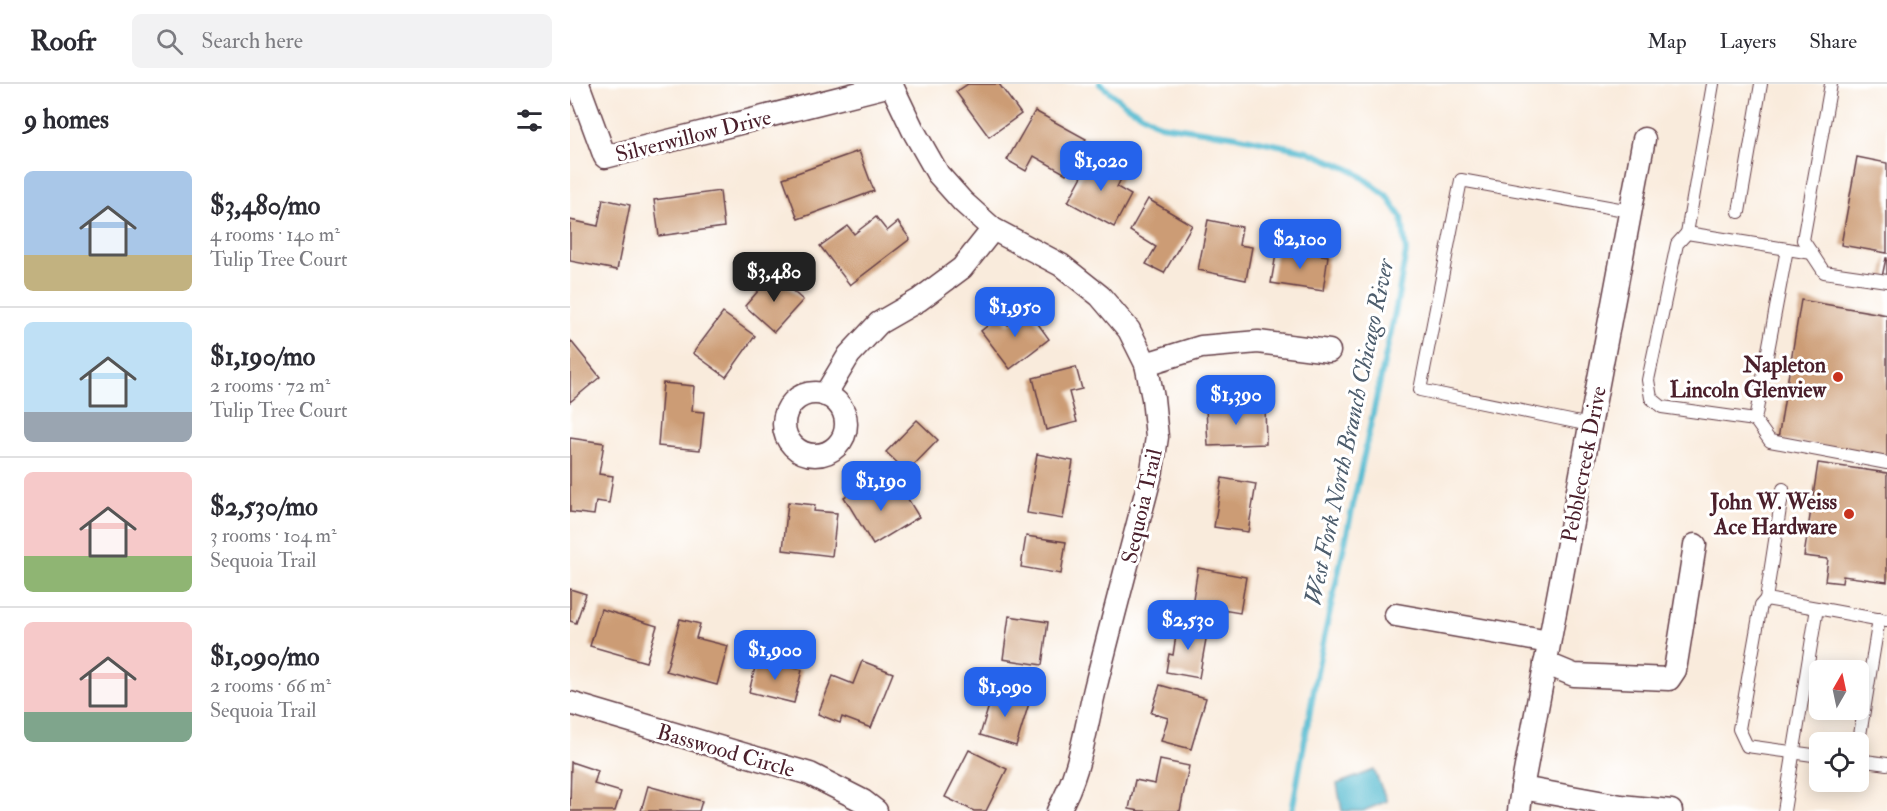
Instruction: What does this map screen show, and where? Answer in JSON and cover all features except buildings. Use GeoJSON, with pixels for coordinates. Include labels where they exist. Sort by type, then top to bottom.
{"type":"FeatureCollection","features":[{"type":"Feature","properties":{"kind":"street","name":"Silverwillow Drive"},"geometry":{"type":"LineString","coordinates":[[578,84],[605,158],[891,84]]}},
{"type":"Feature","properties":{"kind":"street","name":"Sequoia Trail"},"geometry":{"type":"LineString","coordinates":[[891,84],[938,174],[963,202],[993,229],[1061,265],[1100,296],[1129,330],[1146,363],[1157,437],[1152,471],[1094,691],[1083,747],[1058,811]]}},
{"type":"Feature","properties":{"kind":"street","name":"Pebblecreek Drive"},"geometry":{"type":"LineString","coordinates":[[1519,811],[1644,140]]}},
{"type":"Feature","properties":{"kind":"street"},"geometry":{"type":"LineString","coordinates":[[825,395],[849,355],[879,323],[919,300],[962,268],[993,229]]}},
{"type":"Feature","properties":{"kind":"street"},"geometry":{"type":"LineString","coordinates":[[1146,363],[1201,347],[1258,342],[1329,351]]}},
{"type":"Feature","properties":{"kind":"street"},"geometry":{"type":"LineString","coordinates":[[1396,615],[1547,653],[1574,675],[1669,679],[1675,670],[1695,545]]}},
{"type":"Feature","properties":{"kind":"street","name":"Basswood Circle"},"geometry":{"type":"LineString","coordinates":[[570,703],[810,774],[863,801],[876,811]]}},
{"type":"Feature","properties":{"kind":"street"},"geometry":{"type":"LineString","coordinates":[[1522,788],[1621,806],[1671,811]]}},
{"type":"Feature","properties":{"kind":"lane"},"geometry":{"type":"LineString","coordinates":[[1713,84],[1687,233],[1677,244],[1647,380],[1651,398],[1662,407],[1755,420]]}},
{"type":"Feature","properties":{"kind":"lane"},"geometry":{"type":"LineString","coordinates":[[1739,212],[1761,84]]}},
{"type":"Feature","properties":{"kind":"lane"},"geometry":{"type":"LineString","coordinates":[[1831,84],[1803,240],[1824,272],[1887,281]]}},
{"type":"Feature","properties":{"kind":"lane"},"geometry":{"type":"LineString","coordinates":[[1590,424],[1420,390],[1461,180],[1630,211]]}},
{"type":"Feature","properties":{"kind":"lane"},"geometry":{"type":"LineString","coordinates":[[1687,233],[1812,253]]}},
{"type":"Feature","properties":{"kind":"lane"},"geometry":{"type":"LineString","coordinates":[[1787,249],[1755,420],[1770,441],[1887,463]]}},
{"type":"Feature","properties":{"kind":"lane"},"geometry":{"type":"LineString","coordinates":[[1783,489],[1766,600],[1761,605],[1739,729],[1747,746],[1809,755]]}},
{"type":"Feature","properties":{"kind":"lane"},"geometry":{"type":"LineString","coordinates":[[1766,600],[1883,620],[1861,732]]}},
{"type":"Feature","properties":{"kind":"lane"},"geometry":{"type":"LineString","coordinates":[[1784,811],[1816,608]]}},
{"type":"Feature","properties":{"kind":"lane"},"geometry":{"type":"LineString","coordinates":[[1869,762],[1887,764]]}},
{"type":"Feature","properties":{"kind":"water"},"geometry":{"type":"Polygon","coordinates":[[[1374,770],[1387,801],[1363,811],[1342,811],[1337,784],[1374,770]]]}},
{"type":"Feature","properties":{"kind":"waterway","name":"West Fork North Branch Chicago River"},"geometry":{"type":"LineString","coordinates":[[1100,84],[1126,105],[1160,125],[1231,135],[1307,151],[1354,171],[1387,196],[1402,218],[1406,252],[1396,308],[1319,661],[1292,811]]}},
{"type":"Feature","properties":{"kind":"place","name":"Napleton Lincoln Glenview"},"geometry":{"type":"Point","coordinates":[1838,377]}},
{"type":"Feature","properties":{"kind":"place","name":"John W. Weiss Ace Hardware"},"geometry":{"type":"Point","coordinates":[1849,514]}}]}
